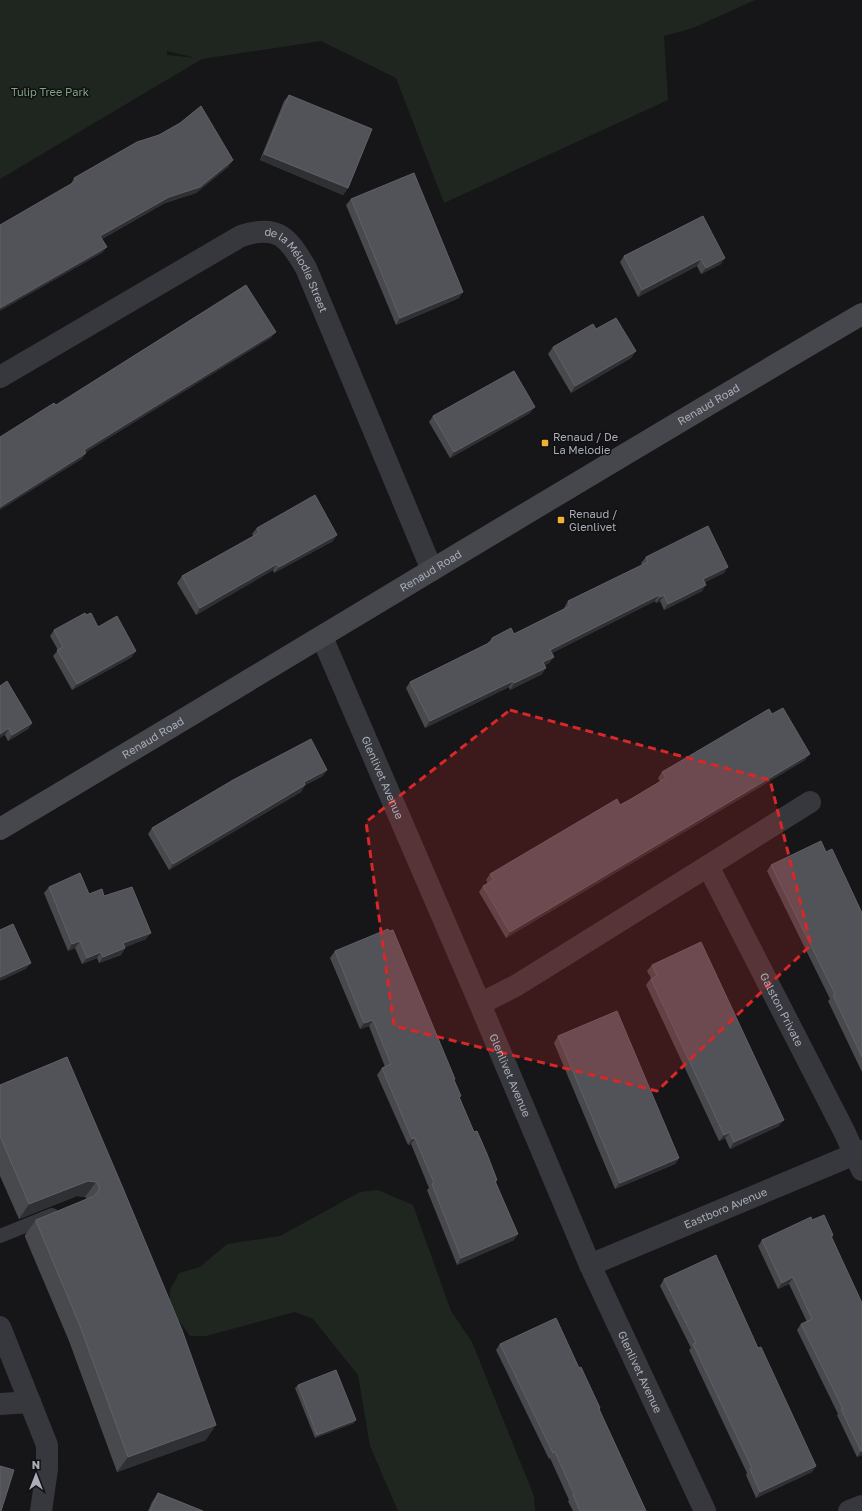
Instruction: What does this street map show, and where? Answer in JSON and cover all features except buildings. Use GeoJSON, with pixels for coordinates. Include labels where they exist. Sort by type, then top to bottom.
{"type":"FeatureCollection","features":[{"type":"Feature","properties":{"kind":"street","name":"de la Mélodie Street"},"geometry":{"type":"LineString","coordinates":[[0,377],[241,236],[256,231],[274,232],[292,244],[306,268],[432,570]]}},
{"type":"Feature","properties":{"kind":"street","name":"Renaud Road"},"geometry":{"type":"LineString","coordinates":[[0,829],[862,314]]}},
{"type":"Feature","properties":{"kind":"street","name":"Glenlivet Avenue"},"geometry":{"type":"LineString","coordinates":[[322,637],[480,1004],[590,1265],[705,1511]]}},
{"type":"Feature","properties":{"kind":"street"},"geometry":{"type":"LineString","coordinates":[[480,1004],[517,985],[810,802]]}},
{"type":"Feature","properties":{"kind":"street","name":"Galston Private"},"geometry":{"type":"LineString","coordinates":[[708,866],[860,1158]]}},
{"type":"Feature","properties":{"kind":"street","name":"Eastboro Avenue"},"geometry":{"type":"LineString","coordinates":[[590,1265],[860,1158]]}},
{"type":"Feature","properties":{"kind":"street"},"geometry":{"type":"LineString","coordinates":[[0,1327],[47,1445],[47,1469],[41,1511]]}},
{"type":"Feature","properties":{"kind":"street"},"geometry":{"type":"LineString","coordinates":[[0,1404],[30,1402]]}},
{"type":"Feature","properties":{"kind":"street"},"geometry":{"type":"LineString","coordinates":[[849,1511],[862,1506]]}},
{"type":"Feature","properties":{"kind":"lane"},"geometry":{"type":"LineString","coordinates":[[0,1236],[66,1209]]}},
{"type":"Feature","properties":{"kind":"highlighted area"},"geometry":{"type":"Polygon","coordinates":[[[510,710],[770,780],[811,945],[657,1091],[394,1026],[366,822],[510,710]]]}},
{"type":"Feature","properties":{"kind":"green space","name":"Tulip Tree Park"},"geometry":{"type":"Polygon","coordinates":[[[0,0],[755,0],[693,28],[664,36],[668,100],[444,203],[396,78],[321,41],[202,59],[0,179],[0,0]],[[167,51],[167,55],[195,58],[167,51]]]}},
{"type":"Feature","properties":{"kind":"green space"},"geometry":{"type":"Polygon","coordinates":[[[378,1190],[413,1205],[451,1311],[472,1342],[534,1496],[535,1511],[398,1511],[370,1446],[358,1375],[313,1319],[295,1312],[206,1336],[190,1336],[170,1308],[170,1290],[179,1273],[200,1267],[227,1244],[280,1236],[360,1192],[378,1190]]]}},
{"type":"Feature","properties":{"kind":"place","name":"Renaud / De La Melodie"},"geometry":{"type":"Point","coordinates":[545,443]}},
{"type":"Feature","properties":{"kind":"place","name":"Renaud / Glenlivet"},"geometry":{"type":"Point","coordinates":[561,520]}}]}
